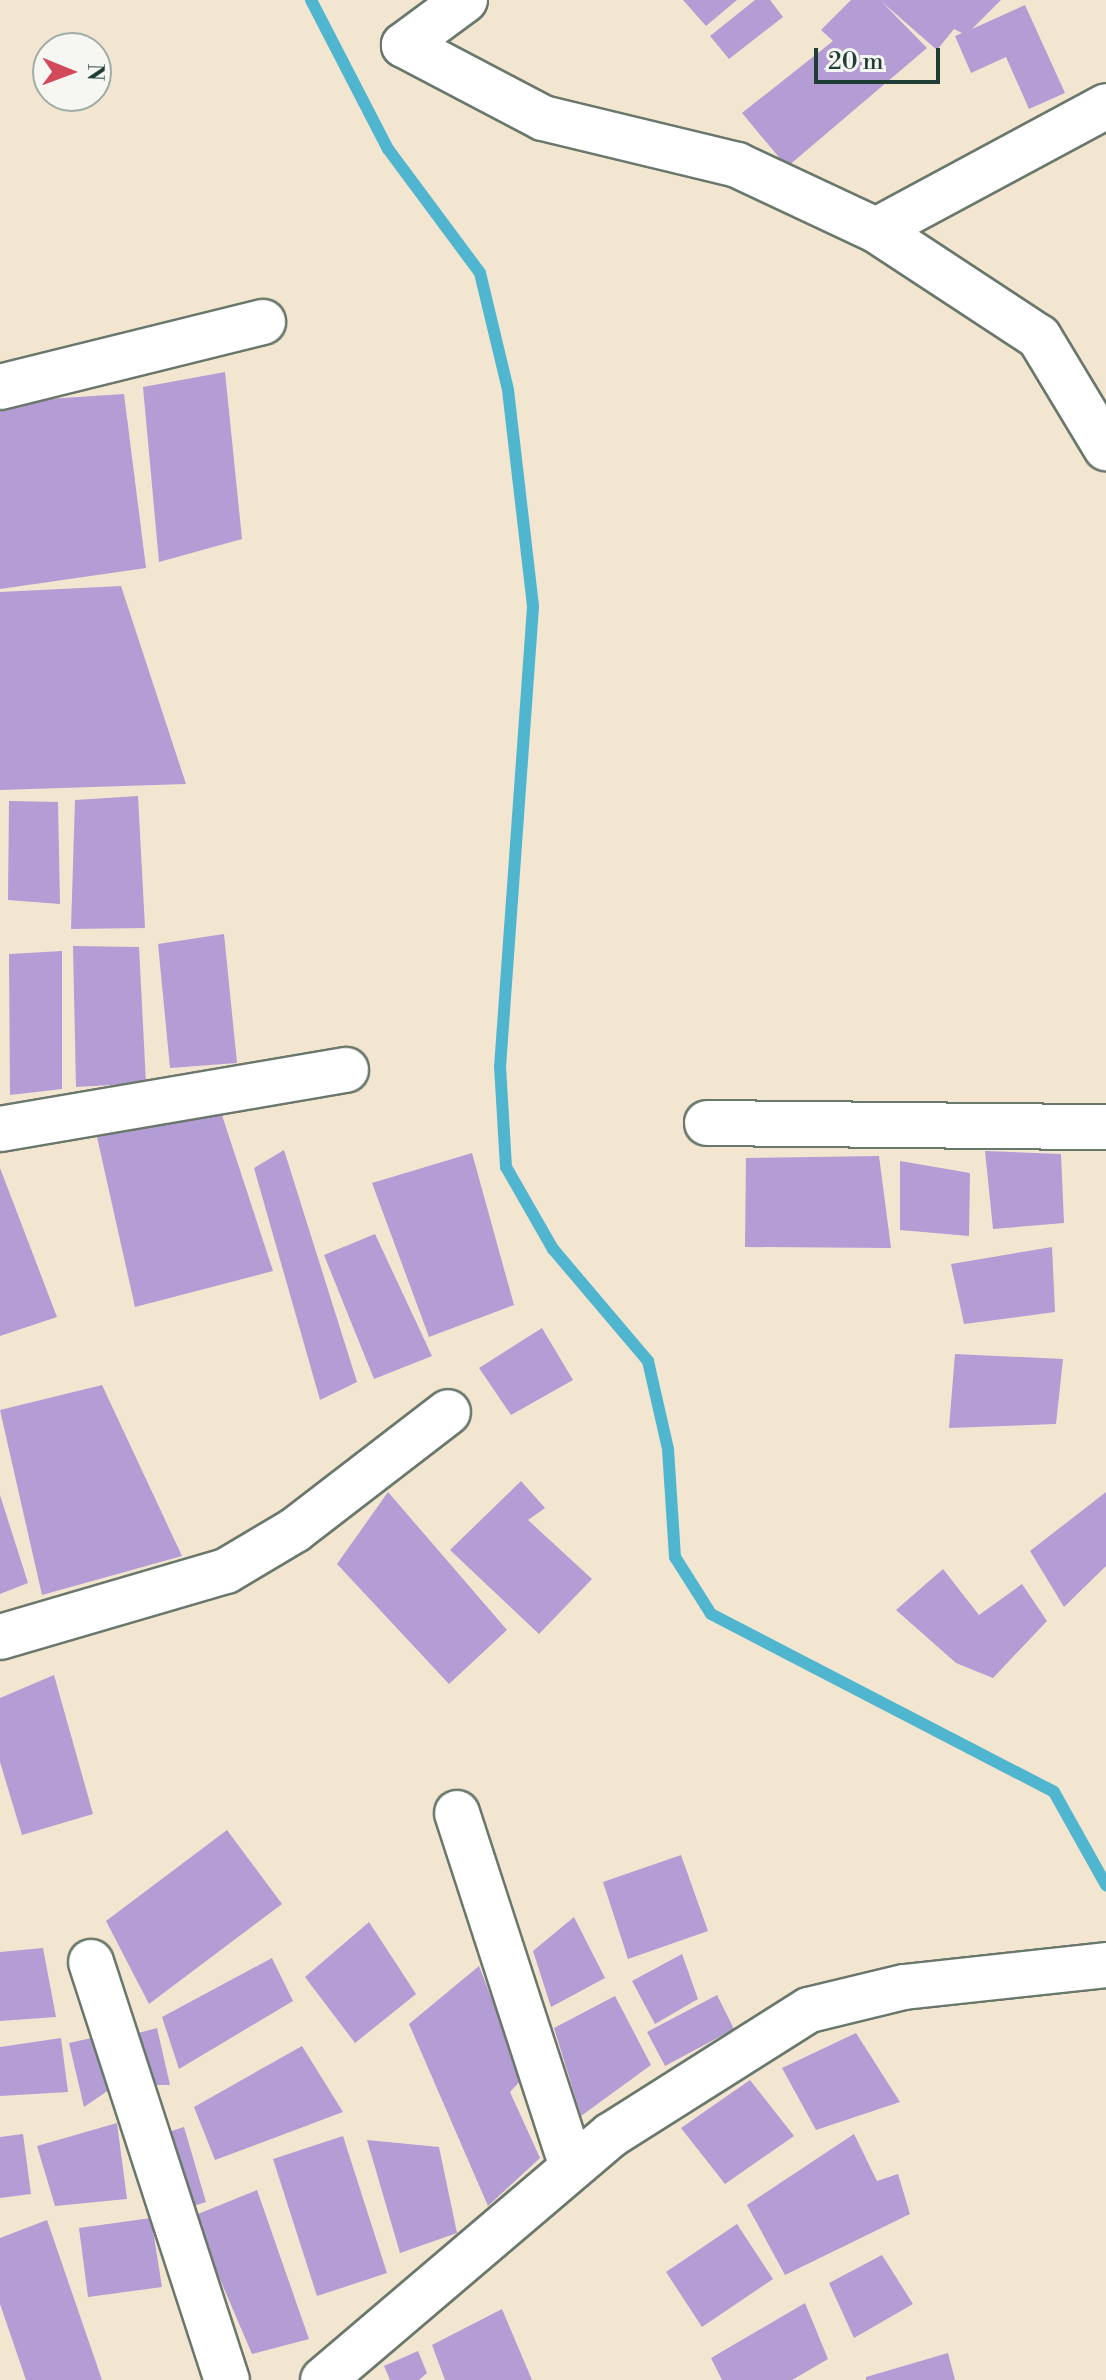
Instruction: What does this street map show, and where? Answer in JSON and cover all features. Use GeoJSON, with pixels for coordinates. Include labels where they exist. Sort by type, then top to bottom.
{"type":"FeatureCollection","features":[{"type":"Feature","properties":{"kind":"street"},"geometry":{"type":"LineString","coordinates":[[465,0],[404,45],[543,118],[737,165],[876,230],[1039,337],[1106,448]]}},
{"type":"Feature","properties":{"kind":"street"},"geometry":{"type":"LineString","coordinates":[[876,230],[1106,106]]}},
{"type":"Feature","properties":{"kind":"street"},"geometry":{"type":"LineString","coordinates":[[0,387],[263,322]]}},
{"type":"Feature","properties":{"kind":"street"},"geometry":{"type":"LineString","coordinates":[[0,1129],[346,1070]]}},
{"type":"Feature","properties":{"kind":"street"},"geometry":{"type":"LineString","coordinates":[[707,1123],[1106,1127]]}},
{"type":"Feature","properties":{"kind":"street"},"geometry":{"type":"LineString","coordinates":[[0,1637],[226,1571],[295,1530],[448,1412]]}},
{"type":"Feature","properties":{"kind":"street"},"geometry":{"type":"LineString","coordinates":[[457,1813],[572,2167]]}},
{"type":"Feature","properties":{"kind":"street"},"geometry":{"type":"LineString","coordinates":[[91,1962],[227,2380]]}},
{"type":"Feature","properties":{"kind":"street"},"geometry":{"type":"LineString","coordinates":[[323,2380],[365,2366],[572,2167],[809,2010],[904,1987],[1094,1966]]}},
{"type":"Feature","properties":{"kind":"building"},"geometry":{"type":"Polygon","coordinates":[[[683,0],[737,0],[706,26],[683,0]]]}},
{"type":"Feature","properties":{"kind":"building"},"geometry":{"type":"Polygon","coordinates":[[[755,0],[770,0],[783,17],[729,59],[710,36],[755,0]]]}},
{"type":"Feature","properties":{"kind":"building"},"geometry":{"type":"Polygon","coordinates":[[[851,0],[1001,0],[972,29],[1025,5],[1065,93],[1029,109],[1006,57],[971,73],[955,36],[962,33],[954,29],[937,50],[882,2],[927,48],[787,167],[742,113],[833,41],[821,30],[851,0]]]}},
{"type":"Feature","properties":{"kind":"building"},"geometry":{"type":"Polygon","coordinates":[[[225,372],[242,539],[159,562],[143,387],[225,372]]]}},
{"type":"Feature","properties":{"kind":"building"},"geometry":{"type":"Polygon","coordinates":[[[124,394],[146,568],[0,589],[0,402],[124,394]]]}},
{"type":"Feature","properties":{"kind":"building"},"geometry":{"type":"Polygon","coordinates":[[[121,586],[186,784],[0,790],[0,592],[121,586]]]}},
{"type":"Feature","properties":{"kind":"building"},"geometry":{"type":"Polygon","coordinates":[[[138,796],[145,928],[71,929],[75,800],[138,796]]]}},
{"type":"Feature","properties":{"kind":"building"},"geometry":{"type":"Polygon","coordinates":[[[9,801],[58,802],[60,904],[8,900],[9,801]]]}},
{"type":"Feature","properties":{"kind":"building"},"geometry":{"type":"Polygon","coordinates":[[[224,934],[237,1063],[170,1068],[158,944],[224,934]]]}},
{"type":"Feature","properties":{"kind":"building"},"geometry":{"type":"Polygon","coordinates":[[[73,946],[139,947],[146,1083],[76,1087],[73,946]]]}},
{"type":"Feature","properties":{"kind":"building"},"geometry":{"type":"Polygon","coordinates":[[[62,951],[62,1089],[10,1095],[9,954],[62,951]]]}},
{"type":"Feature","properties":{"kind":"building"},"geometry":{"type":"Polygon","coordinates":[[[219,1106],[273,1271],[135,1307],[97,1137],[219,1106]]]}},
{"type":"Feature","properties":{"kind":"building"},"geometry":{"type":"Polygon","coordinates":[[[284,1150],[357,1382],[320,1400],[254,1168],[284,1150]]]}},
{"type":"Feature","properties":{"kind":"building"},"geometry":{"type":"Polygon","coordinates":[[[985,1151],[1061,1154],[1064,1223],[993,1229],[985,1151]]]}},
{"type":"Feature","properties":{"kind":"building"},"geometry":{"type":"Polygon","coordinates":[[[472,1153],[514,1305],[429,1337],[372,1183],[472,1153]]]}},
{"type":"Feature","properties":{"kind":"building"},"geometry":{"type":"Polygon","coordinates":[[[879,1156],[891,1248],[745,1247],[746,1158],[879,1156]]]}},
{"type":"Feature","properties":{"kind":"building"},"geometry":{"type":"Polygon","coordinates":[[[900,1161],[970,1173],[969,1236],[900,1230],[900,1161]]]}},
{"type":"Feature","properties":{"kind":"building"},"geometry":{"type":"Polygon","coordinates":[[[0,1168],[57,1317],[0,1336],[0,1168]]]}},
{"type":"Feature","properties":{"kind":"building"},"geometry":{"type":"Polygon","coordinates":[[[375,1234],[432,1356],[374,1379],[324,1255],[375,1234]]]}},
{"type":"Feature","properties":{"kind":"building"},"geometry":{"type":"Polygon","coordinates":[[[1052,1247],[1055,1312],[964,1324],[951,1264],[1052,1247]]]}},
{"type":"Feature","properties":{"kind":"building"},"geometry":{"type":"Polygon","coordinates":[[[542,1328],[573,1380],[511,1415],[479,1368],[542,1328]]]}},
{"type":"Feature","properties":{"kind":"building"},"geometry":{"type":"Polygon","coordinates":[[[955,1354],[1063,1359],[1056,1424],[949,1428],[955,1354]]]}},
{"type":"Feature","properties":{"kind":"building"},"geometry":{"type":"Polygon","coordinates":[[[102,1385],[182,1556],[42,1595],[0,1410],[102,1385]]]}},
{"type":"Feature","properties":{"kind":"building"},"geometry":{"type":"Polygon","coordinates":[[[521,1481],[545,1508],[528,1520],[592,1579],[539,1634],[450,1550],[521,1481]]]}},
{"type":"Feature","properties":{"kind":"building"},"geometry":{"type":"Polygon","coordinates":[[[388,1492],[507,1630],[449,1684],[337,1564],[388,1492]]]}},
{"type":"Feature","properties":{"kind":"building"},"geometry":{"type":"Polygon","coordinates":[[[1106,1492],[1106,1566],[1064,1607],[1030,1551],[1106,1492]]]}},
{"type":"Feature","properties":{"kind":"building"},"geometry":{"type":"Polygon","coordinates":[[[0,1495],[28,1583],[0,1594],[0,1495]]]}},
{"type":"Feature","properties":{"kind":"building"},"geometry":{"type":"Polygon","coordinates":[[[943,1569],[979,1615],[1022,1584],[1047,1621],[993,1678],[956,1663],[896,1610],[943,1569]]]}},
{"type":"Feature","properties":{"kind":"building"},"geometry":{"type":"Polygon","coordinates":[[[54,1675],[93,1814],[22,1835],[0,1762],[0,1698],[54,1675]]]}},
{"type":"Feature","properties":{"kind":"building"},"geometry":{"type":"Polygon","coordinates":[[[227,1830],[282,1904],[149,2004],[106,1921],[227,1830]]]}},
{"type":"Feature","properties":{"kind":"building"},"geometry":{"type":"Polygon","coordinates":[[[681,1855],[708,1931],[628,1959],[603,1882],[681,1855]]]}},
{"type":"Feature","properties":{"kind":"building"},"geometry":{"type":"Polygon","coordinates":[[[574,1917],[605,1978],[551,2007],[533,1951],[574,1917]]]}},
{"type":"Feature","properties":{"kind":"building"},"geometry":{"type":"Polygon","coordinates":[[[369,1922],[416,1994],[355,2043],[305,1977],[369,1922]]]}},
{"type":"Feature","properties":{"kind":"building"},"geometry":{"type":"Polygon","coordinates":[[[43,1948],[56,2017],[0,2021],[0,1952],[43,1948]]]}},
{"type":"Feature","properties":{"kind":"building"},"geometry":{"type":"Polygon","coordinates":[[[682,1954],[698,1999],[655,2024],[632,1981],[682,1954]]]}},
{"type":"Feature","properties":{"kind":"building"},"geometry":{"type":"Polygon","coordinates":[[[272,1958],[293,2001],[179,2069],[162,2017],[272,1958]]]}},
{"type":"Feature","properties":{"kind":"building"},"geometry":{"type":"Polygon","coordinates":[[[479,1966],[523,2078],[510,2092],[540,2158],[488,2206],[409,2024],[479,1966]]]}},
{"type":"Feature","properties":{"kind":"building"},"geometry":{"type":"Polygon","coordinates":[[[717,1995],[734,2029],[665,2066],[647,2032],[717,1995]]]}},
{"type":"Feature","properties":{"kind":"building"},"geometry":{"type":"Polygon","coordinates":[[[615,1996],[651,2065],[581,2116],[554,2028],[615,1996]]]}},
{"type":"Feature","properties":{"kind":"building"},"geometry":{"type":"Polygon","coordinates":[[[157,2028],[170,2085],[150,2085],[138,2033],[157,2028]]]}},
{"type":"Feature","properties":{"kind":"building"},"geometry":{"type":"Polygon","coordinates":[[[856,2033],[900,2102],[816,2130],[782,2068],[856,2033]]]}},
{"type":"Feature","properties":{"kind":"building"},"geometry":{"type":"Polygon","coordinates":[[[96,2037],[109,2090],[84,2107],[69,2043],[96,2037]]]}},
{"type":"Feature","properties":{"kind":"building"},"geometry":{"type":"Polygon","coordinates":[[[61,2038],[68,2092],[0,2096],[0,2047],[61,2038]]]}},
{"type":"Feature","properties":{"kind":"building"},"geometry":{"type":"Polygon","coordinates":[[[302,2046],[343,2112],[215,2160],[194,2107],[302,2046]]]}},
{"type":"Feature","properties":{"kind":"building"},"geometry":{"type":"Polygon","coordinates":[[[750,2080],[794,2136],[725,2184],[681,2128],[750,2080]]]}},
{"type":"Feature","properties":{"kind":"building"},"geometry":{"type":"Polygon","coordinates":[[[117,2123],[127,2199],[55,2206],[37,2146],[117,2123]]]}},
{"type":"Feature","properties":{"kind":"building"},"geometry":{"type":"Polygon","coordinates":[[[184,2127],[206,2202],[184,2209],[162,2134],[184,2127]]]}},
{"type":"Feature","properties":{"kind":"building"},"geometry":{"type":"Polygon","coordinates":[[[23,2134],[31,2194],[0,2198],[0,2137],[23,2134]]]}},
{"type":"Feature","properties":{"kind":"building"},"geometry":{"type":"Polygon","coordinates":[[[854,2134],[877,2181],[898,2174],[910,2214],[785,2275],[747,2205],[854,2134]]]}},
{"type":"Feature","properties":{"kind":"building"},"geometry":{"type":"Polygon","coordinates":[[[343,2136],[387,2273],[317,2296],[273,2159],[343,2136]]]}},
{"type":"Feature","properties":{"kind":"building"},"geometry":{"type":"Polygon","coordinates":[[[367,2140],[439,2147],[457,2233],[400,2253],[367,2140]]]}},
{"type":"Feature","properties":{"kind":"building"},"geometry":{"type":"Polygon","coordinates":[[[257,2190],[309,2339],[252,2354],[193,2216],[257,2190]]]}},
{"type":"Feature","properties":{"kind":"building"},"geometry":{"type":"Polygon","coordinates":[[[151,2218],[162,2287],[88,2297],[79,2228],[151,2218]]]}},
{"type":"Feature","properties":{"kind":"building"},"geometry":{"type":"Polygon","coordinates":[[[47,2220],[102,2380],[26,2380],[0,2304],[0,2238],[47,2220]]]}},
{"type":"Feature","properties":{"kind":"building"},"geometry":{"type":"Polygon","coordinates":[[[737,2224],[773,2279],[702,2327],[666,2272],[737,2224]]]}},
{"type":"Feature","properties":{"kind":"building"},"geometry":{"type":"Polygon","coordinates":[[[882,2255],[913,2304],[854,2338],[829,2283],[882,2255]]]}},
{"type":"Feature","properties":{"kind":"building"},"geometry":{"type":"Polygon","coordinates":[[[805,2303],[828,2359],[792,2380],[722,2380],[711,2358],[805,2303]]]}},
{"type":"Feature","properties":{"kind":"building"},"geometry":{"type":"Polygon","coordinates":[[[502,2309],[532,2380],[445,2380],[432,2345],[502,2309]]]}},
{"type":"Feature","properties":{"kind":"building"},"geometry":{"type":"Polygon","coordinates":[[[418,2351],[427,2373],[419,2380],[390,2380],[384,2366],[418,2351]]]}},
{"type":"Feature","properties":{"kind":"building"},"geometry":{"type":"Polygon","coordinates":[[[948,2353],[955,2380],[866,2380],[866,2377],[948,2353]]]}},
{"type":"Feature","properties":{"kind":"waterway"},"geometry":{"type":"LineString","coordinates":[[311,0],[388,149],[480,273],[508,390],[533,607],[500,1066],[506,1167],[553,1249],[648,1361],[668,1449],[675,1557],[711,1614],[1054,1792],[1106,1885]]}}]}
